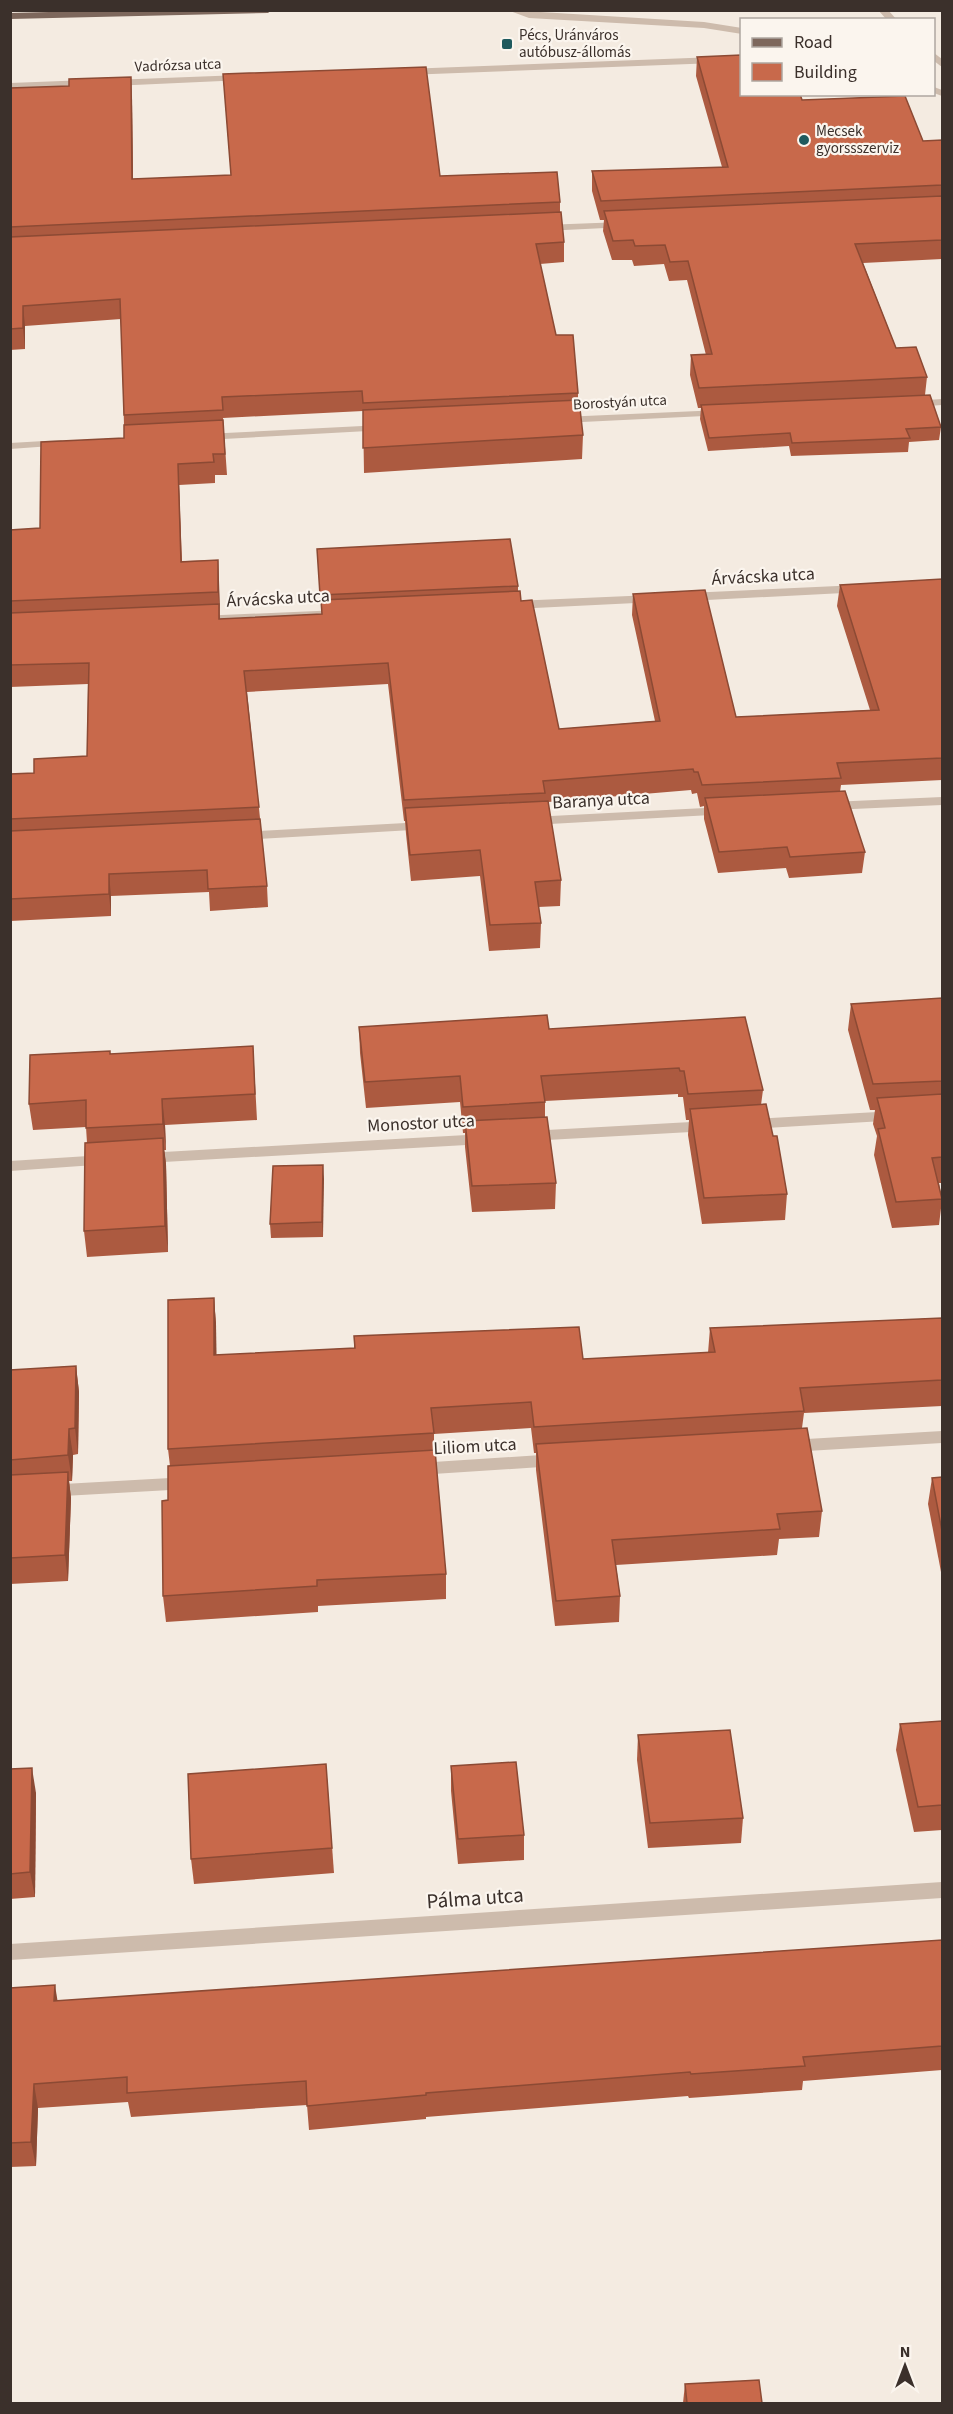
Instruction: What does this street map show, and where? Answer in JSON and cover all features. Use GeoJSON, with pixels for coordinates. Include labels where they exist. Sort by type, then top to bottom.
{"type":"FeatureCollection","features":[{"type":"Feature","properties":{"kind":"main road"},"geometry":{"type":"LineString","coordinates":[[10,16],[268,10]]}},
{"type":"Feature","properties":{"kind":"street"},"geometry":{"type":"LineString","coordinates":[[166,10],[181,12]]}},
{"type":"Feature","properties":{"kind":"street"},"geometry":{"type":"LineString","coordinates":[[511,10],[530,15],[704,25],[740,32]]}},
{"type":"Feature","properties":{"kind":"street"},"geometry":{"type":"LineString","coordinates":[[395,72],[740,59]]}},
{"type":"Feature","properties":{"kind":"street","name":"Vadrózsa utca"},"geometry":{"type":"LineString","coordinates":[[10,86],[254,77]]}},
{"type":"Feature","properties":{"kind":"street"},"geometry":{"type":"LineString","coordinates":[[536,229],[632,224]]}},
{"type":"Feature","properties":{"kind":"street"},"geometry":{"type":"LineString","coordinates":[[895,405],[942,402]]}},
{"type":"Feature","properties":{"kind":"street","name":"Borostyán utca"},"geometry":{"type":"LineString","coordinates":[[548,421],[739,412]]}},
{"type":"Feature","properties":{"kind":"street"},"geometry":{"type":"LineString","coordinates":[[190,437],[393,428]]}},
{"type":"Feature","properties":{"kind":"street"},"geometry":{"type":"LineString","coordinates":[[10,446],[70,443]]}},
{"type":"Feature","properties":{"kind":"street","name":"Árvácska utca"},"geometry":{"type":"LineString","coordinates":[[500,606],[871,589]]}},
{"type":"Feature","properties":{"kind":"street","name":"Árvácska utca"},"geometry":{"type":"LineString","coordinates":[[190,621],[357,613]]}},
{"type":"Feature","properties":{"kind":"street"},"geometry":{"type":"LineString","coordinates":[[811,807],[942,801]]}},
{"type":"Feature","properties":{"kind":"street","name":"Baranya utca"},"geometry":{"type":"LineString","coordinates":[[512,822],[739,811]]}},
{"type":"Feature","properties":{"kind":"street"},"geometry":{"type":"LineString","coordinates":[[226,836],[441,826]]}},
{"type":"Feature","properties":{"kind":"street","name":"Monostor utca"},"geometry":{"type":"LineString","coordinates":[[10,1166],[907,1115]]}},
{"type":"Feature","properties":{"kind":"street"},"geometry":{"type":"LineString","coordinates":[[775,1447],[942,1437]]}},
{"type":"Feature","properties":{"kind":"street","name":"Liliom utca"},"geometry":{"type":"LineString","coordinates":[[405,1470],[572,1460]]}},
{"type":"Feature","properties":{"kind":"street"},"geometry":{"type":"LineString","coordinates":[[10,1493],[202,1482]]}},
{"type":"Feature","properties":{"kind":"street","name":"Pálma utca"},"geometry":{"type":"LineString","coordinates":[[10,1952],[942,1890]]}},
{"type":"Feature","properties":{"kind":"building"},"geometry":{"type":"Polygon","coordinates":[[[740,55],[740,96],[801,96],[802,100],[905,96],[923,141],[942,140],[942,185],[601,201],[592,171],[728,167],[697,57],[740,55]]]}},
{"type":"Feature","properties":{"kind":"building"},"geometry":{"type":"Polygon","coordinates":[[[426,67],[440,176],[557,172],[560,202],[10,227],[10,88],[69,86],[69,79],[131,77],[132,179],[231,175],[223,74],[426,67]]]}},
{"type":"Feature","properties":{"kind":"building"},"geometry":{"type":"Polygon","coordinates":[[[942,196],[942,240],[855,244],[896,348],[916,347],[927,377],[699,388],[691,355],[712,354],[688,261],[670,262],[665,245],[635,246],[633,240],[613,241],[604,211],[942,196]]]}},
{"type":"Feature","properties":{"kind":"building"},"geometry":{"type":"Polygon","coordinates":[[[561,212],[564,242],[536,244],[556,335],[573,335],[578,393],[363,403],[362,391],[222,397],[223,410],[124,415],[120,299],[23,306],[23,328],[10,329],[10,237],[561,212]]]}},
{"type":"Feature","properties":{"kind":"building"},"geometry":{"type":"Polygon","coordinates":[[[930,395],[941,427],[906,429],[910,438],[792,443],[790,433],[709,438],[701,405],[930,395]]]}},
{"type":"Feature","properties":{"kind":"building"},"geometry":{"type":"Polygon","coordinates":[[[579,400],[583,435],[363,448],[363,410],[579,400]]]}},
{"type":"Feature","properties":{"kind":"building"},"geometry":{"type":"Polygon","coordinates":[[[223,420],[225,454],[213,454],[214,462],[178,464],[181,562],[218,560],[218,592],[10,601],[10,530],[40,528],[41,442],[124,438],[124,425],[223,420]]]}},
{"type":"Feature","properties":{"kind":"building"},"geometry":{"type":"Polygon","coordinates":[[[510,539],[518,586],[320,595],[317,549],[510,539]]]}},
{"type":"Feature","properties":{"kind":"building"},"geometry":{"type":"Polygon","coordinates":[[[942,579],[942,758],[837,763],[841,778],[702,785],[698,772],[694,772],[693,769],[543,781],[545,793],[404,800],[388,663],[244,671],[259,807],[10,819],[10,774],[34,773],[34,759],[87,756],[89,663],[10,665],[10,613],[219,604],[219,619],[322,614],[321,600],[520,591],[521,601],[532,600],[559,729],[660,721],[633,594],[705,590],[736,717],[879,710],[840,585],[942,579]]]}},
{"type":"Feature","properties":{"kind":"building"},"geometry":{"type":"Polygon","coordinates":[[[845,791],[865,852],[790,857],[787,847],[719,852],[705,798],[845,791]]]}},
{"type":"Feature","properties":{"kind":"building"},"geometry":{"type":"Polygon","coordinates":[[[548,801],[561,880],[535,882],[541,923],[490,925],[480,850],[410,855],[405,808],[548,801]]]}},
{"type":"Feature","properties":{"kind":"building"},"geometry":{"type":"Polygon","coordinates":[[[260,819],[267,886],[208,889],[207,870],[109,874],[109,894],[10,899],[10,831],[260,819]]]}},
{"type":"Feature","properties":{"kind":"building"},"geometry":{"type":"Polygon","coordinates":[[[942,998],[942,1081],[873,1084],[851,1004],[942,998]]]}},
{"type":"Feature","properties":{"kind":"building"},"geometry":{"type":"Polygon","coordinates":[[[547,1015],[549,1029],[745,1017],[763,1090],[688,1094],[684,1071],[680,1071],[679,1068],[541,1076],[545,1102],[463,1107],[460,1076],[365,1082],[359,1027],[547,1015]]]}},
{"type":"Feature","properties":{"kind":"building"},"geometry":{"type":"Polygon","coordinates":[[[253,1046],[255,1094],[162,1099],[163,1124],[86,1128],[86,1100],[29,1104],[30,1055],[110,1051],[110,1054],[253,1046]]]}},
{"type":"Feature","properties":{"kind":"building"},"geometry":{"type":"Polygon","coordinates":[[[942,1094],[942,1157],[932,1158],[942,1199],[896,1202],[878,1129],[885,1128],[877,1098],[942,1094]]]}},
{"type":"Feature","properties":{"kind":"building"},"geometry":{"type":"Polygon","coordinates":[[[766,1104],[773,1136],[777,1136],[787,1194],[704,1198],[690,1109],[766,1104]]]}},
{"type":"Feature","properties":{"kind":"building"},"geometry":{"type":"Polygon","coordinates":[[[547,1117],[556,1183],[472,1186],[465,1121],[547,1117]]]}},
{"type":"Feature","properties":{"kind":"building"},"geometry":{"type":"Polygon","coordinates":[[[163,1138],[165,1226],[84,1231],[85,1143],[163,1138]]]}},
{"type":"Feature","properties":{"kind":"building"},"geometry":{"type":"Polygon","coordinates":[[[323,1165],[322,1222],[270,1224],[273,1166],[323,1165]]]}},
{"type":"Feature","properties":{"kind":"building"},"geometry":{"type":"Polygon","coordinates":[[[214,1298],[214,1355],[355,1348],[354,1336],[579,1327],[583,1359],[715,1352],[710,1328],[942,1318],[942,1380],[800,1388],[804,1411],[534,1427],[531,1402],[431,1408],[434,1433],[168,1449],[168,1300],[214,1298]]]}},
{"type":"Feature","properties":{"kind":"building"},"geometry":{"type":"Polygon","coordinates":[[[76,1366],[75,1428],[69,1429],[68,1455],[10,1460],[10,1370],[76,1366]]]}},
{"type":"Feature","properties":{"kind":"building"},"geometry":{"type":"Polygon","coordinates":[[[807,1428],[822,1511],[777,1514],[780,1529],[612,1540],[620,1596],[556,1601],[536,1444],[807,1428]]]}},
{"type":"Feature","properties":{"kind":"building"},"geometry":{"type":"Polygon","coordinates":[[[435,1450],[446,1574],[317,1580],[317,1586],[163,1596],[162,1501],[168,1500],[168,1466],[435,1450]]]}},
{"type":"Feature","properties":{"kind":"building"},"geometry":{"type":"Polygon","coordinates":[[[68,1472],[65,1555],[10,1558],[10,1475],[68,1472]]]}},
{"type":"Feature","properties":{"kind":"building"},"geometry":{"type":"Polygon","coordinates":[[[942,1477],[942,1531],[932,1478],[942,1477]]]}},
{"type":"Feature","properties":{"kind":"building"},"geometry":{"type":"Polygon","coordinates":[[[942,1721],[942,1805],[918,1807],[900,1724],[942,1721]]]}},
{"type":"Feature","properties":{"kind":"building"},"geometry":{"type":"Polygon","coordinates":[[[730,1730],[743,1818],[650,1823],[638,1735],[730,1730]]]}},
{"type":"Feature","properties":{"kind":"building"},"geometry":{"type":"Polygon","coordinates":[[[516,1762],[524,1835],[458,1839],[451,1766],[516,1762]]]}},
{"type":"Feature","properties":{"kind":"building"},"geometry":{"type":"Polygon","coordinates":[[[326,1764],[332,1848],[191,1859],[188,1774],[326,1764]]]}},
{"type":"Feature","properties":{"kind":"building"},"geometry":{"type":"Polygon","coordinates":[[[32,1768],[30,1872],[10,1874],[10,1769],[32,1768]]]}},
{"type":"Feature","properties":{"kind":"building"},"geometry":{"type":"Polygon","coordinates":[[[942,1940],[942,2046],[803,2057],[805,2066],[691,2074],[690,2072],[426,2093],[426,2095],[307,2106],[306,2081],[127,2093],[127,2077],[34,2084],[31,2142],[10,2143],[10,1988],[55,1985],[54,2001],[942,1940]]]}},
{"type":"Feature","properties":{"kind":"building"},"geometry":{"type":"Polygon","coordinates":[[[759,2380],[762,2403],[687,2403],[685,2384],[759,2380]]]}},
{"type":"Feature","properties":{"kind":"place","name":"Pécs, Uránváros autóbusz-állomás"},"geometry":{"type":"Point","coordinates":[507,44]}},
{"type":"Feature","properties":{"kind":"place","name":"Mecsek gyorssszerviz"},"geometry":{"type":"Point","coordinates":[804,140]}}]}
